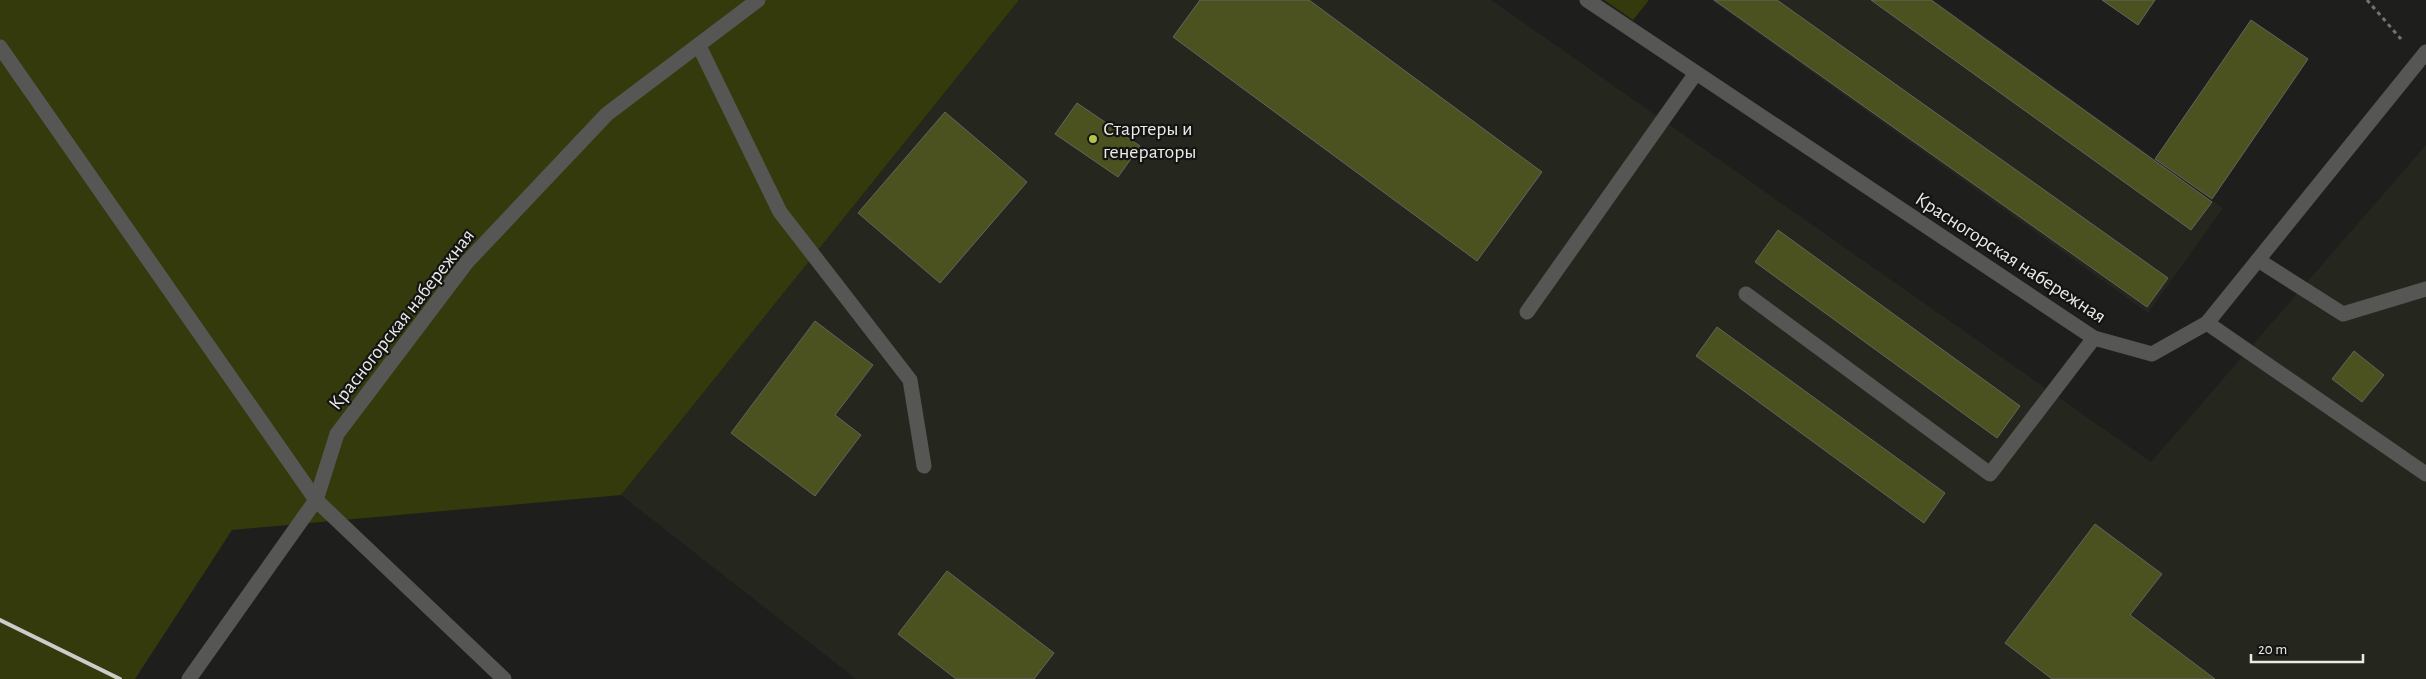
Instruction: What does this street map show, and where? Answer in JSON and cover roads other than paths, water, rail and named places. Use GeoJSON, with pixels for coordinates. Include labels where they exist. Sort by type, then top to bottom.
{"type":"FeatureCollection","features":[{"type":"Feature","properties":{"kind":"street","name":"Краcногорская набережная"},"geometry":{"type":"LineString","coordinates":[[189,679],[316,500],[337,434],[467,262],[607,114],[700,46],[758,0]]}},
{"type":"Feature","properties":{"kind":"street","name":"Краcногорская набережная"},"geometry":{"type":"LineString","coordinates":[[1587,0],[2094,338],[2152,354],[2207,323],[2423,56]]}},
{"type":"Feature","properties":{"kind":"street"},"geometry":{"type":"LineString","coordinates":[[700,46],[780,212],[910,380],[924,466]]}},
{"type":"Feature","properties":{"kind":"street"},"geometry":{"type":"LineString","coordinates":[[0,47],[316,500],[504,679]]}},
{"type":"Feature","properties":{"kind":"street"},"geometry":{"type":"LineString","coordinates":[[1527,312],[1696,73]]}},
{"type":"Feature","properties":{"kind":"street"},"geometry":{"type":"LineString","coordinates":[[2258,260],[2343,314],[2426,289]]}},
{"type":"Feature","properties":{"kind":"street"},"geometry":{"type":"LineString","coordinates":[[1746,294],[1990,474],[2094,338]]}},
{"type":"Feature","properties":{"kind":"street"},"geometry":{"type":"LineString","coordinates":[[2207,323],[2426,474]]}},
{"type":"Feature","properties":{"kind":"railway"},"geometry":{"type":"LineString","coordinates":[[0,620],[120,679]]}},
{"type":"Feature","properties":{"kind":"place","name":"Стартеры и генераторы"},"geometry":{"type":"Point","coordinates":[1093,139]}}]}
